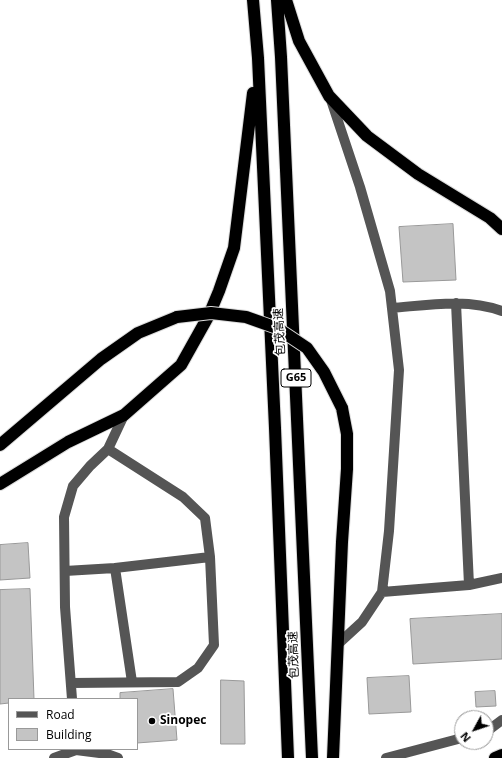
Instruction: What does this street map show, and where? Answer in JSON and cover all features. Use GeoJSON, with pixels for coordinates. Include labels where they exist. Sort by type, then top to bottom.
{"type":"FeatureCollection","features":[{"type":"Feature","properties":{"kind":"highway","name":"包茂高速"},"geometry":{"type":"LineString","coordinates":[[253,0],[258,58],[288,756]]}},
{"type":"Feature","properties":{"kind":"highway","name":"包茂高速"},"geometry":{"type":"LineString","coordinates":[[276,0],[281,65],[312,757]]}},
{"type":"Feature","properties":{"kind":"highway"},"geometry":{"type":"LineString","coordinates":[[286,0],[299,41],[329,96],[367,136],[418,174],[490,218],[502,229]]}},
{"type":"Feature","properties":{"kind":"highway"},"geometry":{"type":"LineString","coordinates":[[0,484],[68,442],[124,415],[181,365],[200,332],[219,291],[234,248],[258,58]]}},
{"type":"Feature","properties":{"kind":"highway"},"geometry":{"type":"LineString","coordinates":[[0,445],[101,359],[138,333],[177,318],[211,313],[246,317],[277,328],[307,348],[324,372],[342,408],[347,434],[347,469],[342,542],[333,755]]}},
{"type":"Feature","properties":{"kind":"highway"},"geometry":{"type":"LineString","coordinates":[[495,758],[502,755]]}},
{"type":"Feature","properties":{"kind":"lane"},"geometry":{"type":"LineString","coordinates":[[329,96],[360,188],[390,291],[399,370],[389,531],[382,592],[362,622],[338,644]]}},
{"type":"Feature","properties":{"kind":"lane"},"geometry":{"type":"LineString","coordinates":[[392,308],[456,303],[489,306],[502,311]]}},
{"type":"Feature","properties":{"kind":"lane"},"geometry":{"type":"LineString","coordinates":[[456,303],[469,585]]}},
{"type":"Feature","properties":{"kind":"lane"},"geometry":{"type":"LineString","coordinates":[[72,698],[65,607],[64,517],[74,486],[90,466],[108,449],[124,415]]}},
{"type":"Feature","properties":{"kind":"lane"},"geometry":{"type":"LineString","coordinates":[[71,683],[178,682],[198,668],[214,645],[210,557],[205,518],[183,497],[108,449]]}},
{"type":"Feature","properties":{"kind":"lane"},"geometry":{"type":"LineString","coordinates":[[65,571],[115,568],[210,557]]}},
{"type":"Feature","properties":{"kind":"lane"},"geometry":{"type":"LineString","coordinates":[[115,568],[132,682]]}},
{"type":"Feature","properties":{"kind":"lane"},"geometry":{"type":"LineString","coordinates":[[382,592],[469,585],[502,578]]}},
{"type":"Feature","properties":{"kind":"lane"},"geometry":{"type":"LineString","coordinates":[[494,727],[502,720]]}},
{"type":"Feature","properties":{"kind":"lane"},"geometry":{"type":"LineString","coordinates":[[386,758],[454,740]]}},
{"type":"Feature","properties":{"kind":"lane"},"geometry":{"type":"LineString","coordinates":[[54,758],[76,752],[107,754],[118,758]]}},
{"type":"Feature","properties":{"kind":"building"},"geometry":{"type":"Polygon","coordinates":[[[453,224],[456,280],[403,282],[399,227],[453,224]]]}},
{"type":"Feature","properties":{"kind":"building"},"geometry":{"type":"Polygon","coordinates":[[[28,543],[30,578],[0,580],[0,545],[28,543]]]}},
{"type":"Feature","properties":{"kind":"building"},"geometry":{"type":"Polygon","coordinates":[[[30,589],[34,698],[8,698],[8,703],[0,704],[0,590],[30,589]]]}},
{"type":"Feature","properties":{"kind":"building"},"geometry":{"type":"Polygon","coordinates":[[[502,614],[502,659],[413,664],[410,619],[502,614]]]}},
{"type":"Feature","properties":{"kind":"building"},"geometry":{"type":"Polygon","coordinates":[[[409,676],[411,712],[369,714],[367,678],[409,676]]]}},
{"type":"Feature","properties":{"kind":"building"},"geometry":{"type":"Polygon","coordinates":[[[221,680],[244,681],[245,744],[221,744],[221,680]]]}},
{"type":"Feature","properties":{"kind":"building"},"geometry":{"type":"Polygon","coordinates":[[[173,689],[177,740],[138,743],[138,698],[120,698],[120,693],[173,689]]]}},
{"type":"Feature","properties":{"kind":"building"},"geometry":{"type":"Polygon","coordinates":[[[495,691],[496,706],[476,707],[475,692],[495,691]]]}},
{"type":"Feature","properties":{"kind":"place","name":"Sinopec"},"geometry":{"type":"Point","coordinates":[152,721]}}]}
